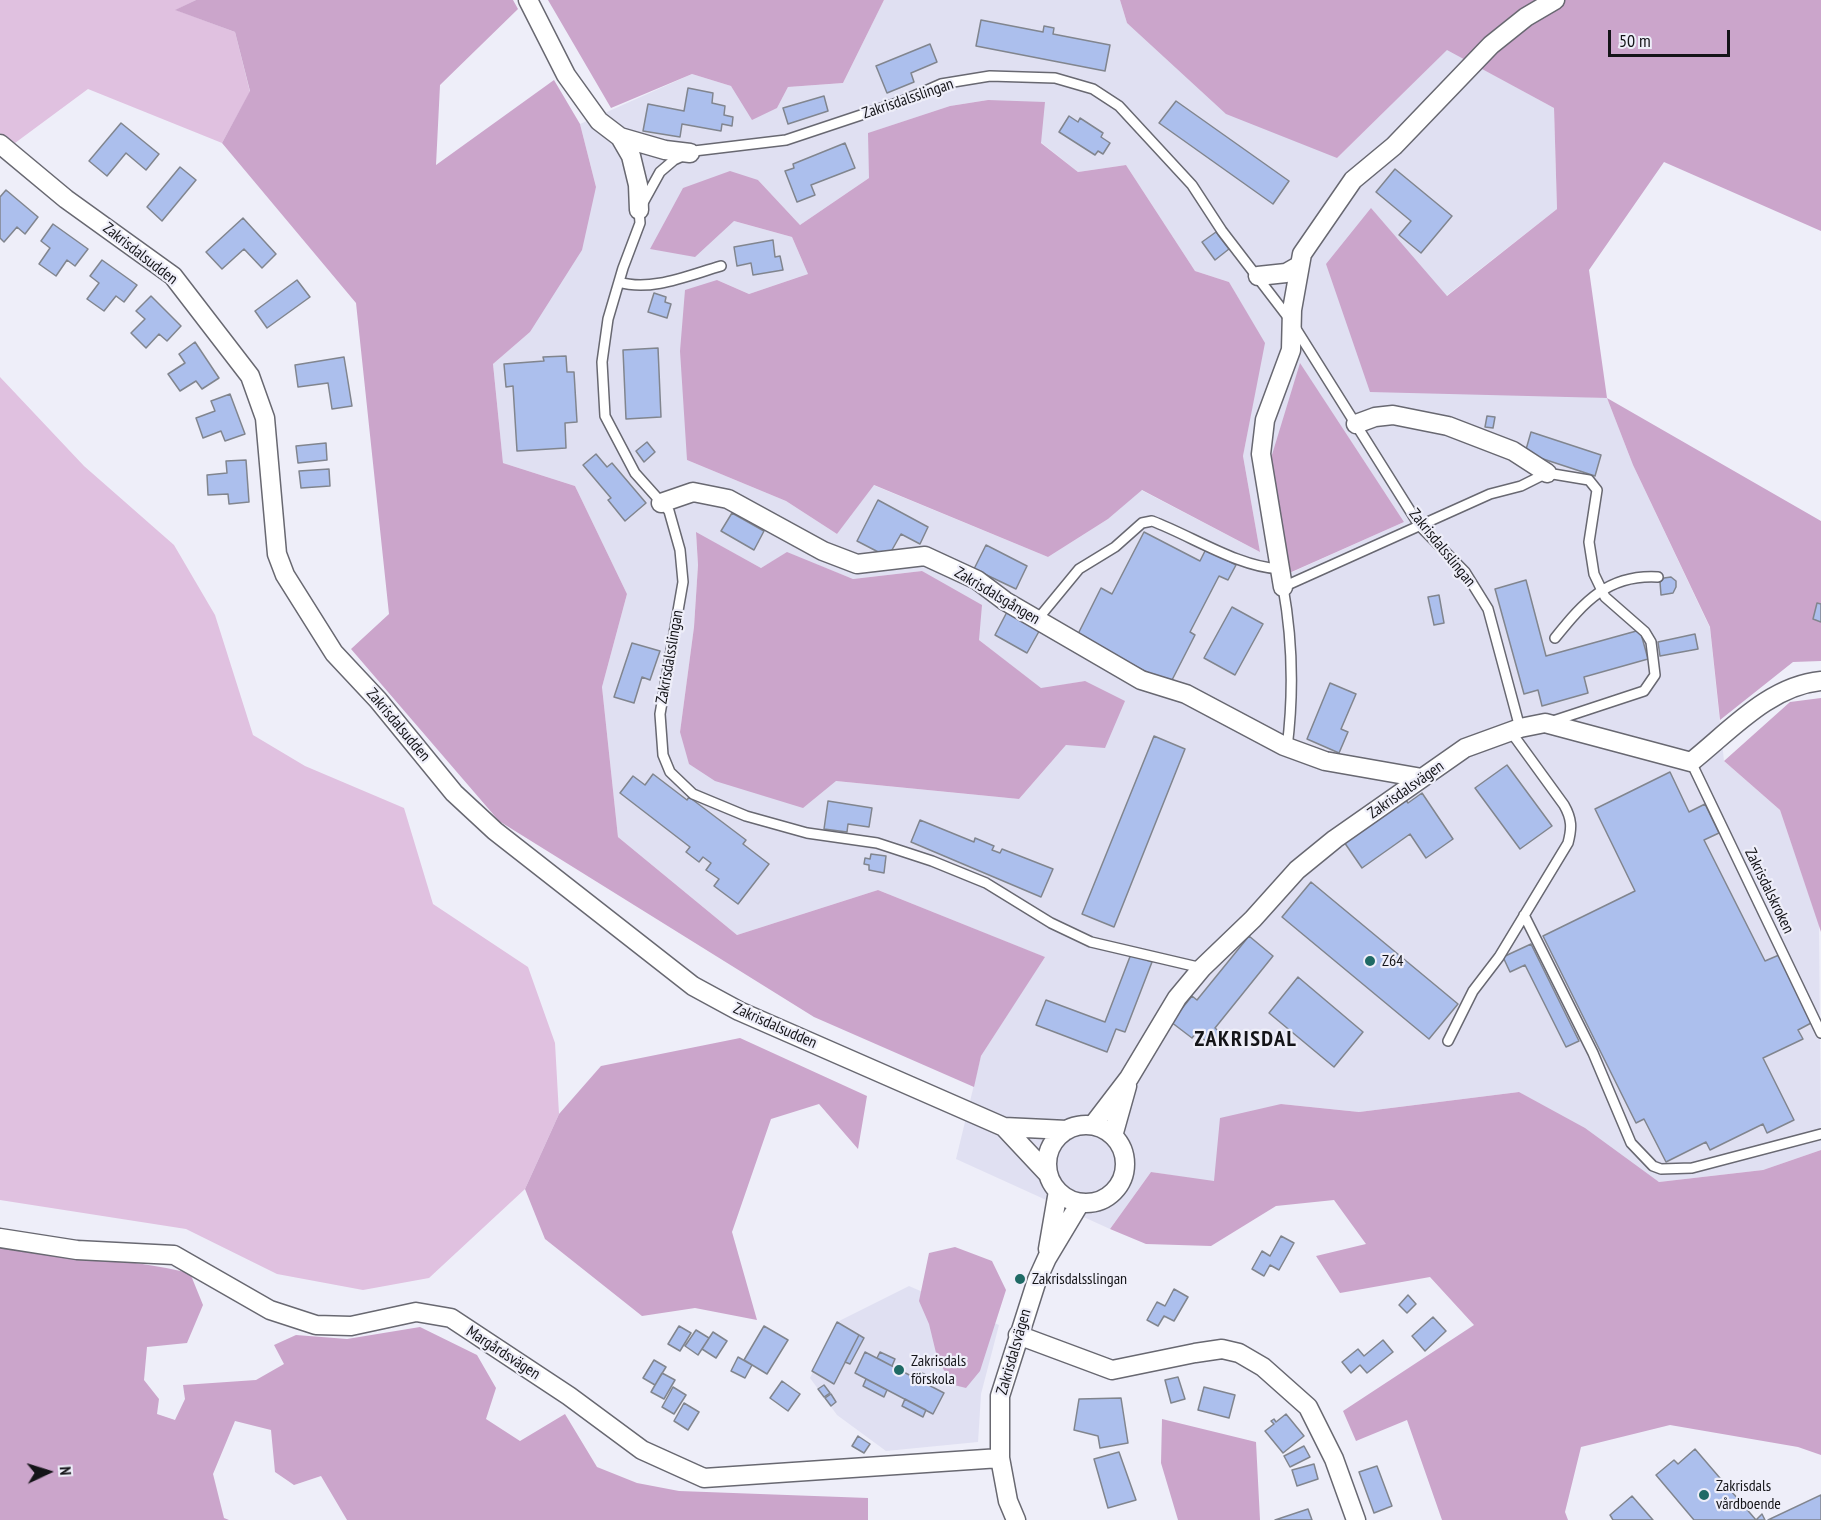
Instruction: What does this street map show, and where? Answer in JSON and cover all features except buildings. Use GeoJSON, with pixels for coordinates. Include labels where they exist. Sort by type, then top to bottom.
{"type":"FeatureCollection","features":[{"type":"Feature","properties":{"kind":"street"},"geometry":{"type":"LineString","coordinates":[[528,0],[566,75],[599,121],[620,137]]}},
{"type":"Feature","properties":{"kind":"street"},"geometry":{"type":"LineString","coordinates":[[1281,578],[1261,454],[1265,420],[1291,350],[1291,321],[1302,254],[1353,180],[1394,146],[1491,45],[1526,17],[1555,0]]}},
{"type":"Feature","properties":{"kind":"street","name":"Zakrisdalsslingan"},"geometry":{"type":"LineString","coordinates":[[620,137],[665,150],[690,153]]}},
{"type":"Feature","properties":{"kind":"street","name":"Zakrisdalsslingan"},"geometry":{"type":"LineString","coordinates":[[620,137],[631,156],[638,185],[639,210]]}},
{"type":"Feature","properties":{"kind":"street","name":"Zakrisdalsudden"},"geometry":{"type":"LineString","coordinates":[[0,144],[66,199],[173,276],[250,376],[265,418],[277,554],[285,575],[334,653],[378,700],[454,793],[495,831],[693,986],[739,1011],[1004,1127],[1066,1130]]}},
{"type":"Feature","properties":{"kind":"street"},"geometry":{"type":"LineString","coordinates":[[1258,276],[1286,273],[1300,265]]}},
{"type":"Feature","properties":{"kind":"street"},"geometry":{"type":"LineString","coordinates":[[1356,424],[1375,417],[1393,415],[1448,426],[1485,438],[1513,451],[1547,473]]}},
{"type":"Feature","properties":{"kind":"street","name":"Zakrisdalsgången"},"geometry":{"type":"LineString","coordinates":[[662,503],[693,492],[728,499],[823,551],[857,564],[925,556],[977,580],[1037,620],[1141,680],[1186,694],[1287,748],[1345,765],[1422,778]]}},
{"type":"Feature","properties":{"kind":"street"},"geometry":{"type":"LineString","coordinates":[[1691,762],[1754,709],[1780,692],[1806,682],[1821,681]]}},
{"type":"Feature","properties":{"kind":"street","name":"Zakrisdalsvägen"},"geometry":{"type":"LineString","coordinates":[[1092,1125],[1129,1078],[1164,1016],[1202,968],[1253,918],[1297,870],[1335,839],[1465,748],[1515,730],[1545,723],[1691,762]]}},
{"type":"Feature","properties":{"kind":"street"},"geometry":{"type":"LineString","coordinates":[[1113,1136],[1129,1078]]}},
{"type":"Feature","properties":{"kind":"street"},"geometry":{"type":"LineString","coordinates":[[1092,1125],[1113,1136],[1124,1155],[1123,1177],[1118,1186],[1101,1200],[1080,1203],[1058,1191],[1048,1174],[1047,1161],[1050,1149],[1066,1130],[1092,1125]]}},
{"type":"Feature","properties":{"kind":"street","name":"Zakrisdalsudden"},"geometry":{"type":"LineString","coordinates":[[1004,1127],[1048,1174]]}},
{"type":"Feature","properties":{"kind":"street","name":"Zakrisdalsvägen"},"geometry":{"type":"LineString","coordinates":[[1047,1258],[1058,1191]]}},
{"type":"Feature","properties":{"kind":"street","name":"Zakrisdalsvägen"},"geometry":{"type":"LineString","coordinates":[[1016,1520],[1008,1501],[1000,1458],[1000,1396],[1018,1335],[1047,1258],[1080,1203]]}},
{"type":"Feature","properties":{"kind":"street","name":"Margårdsvägen"},"geometry":{"type":"LineString","coordinates":[[0,1238],[77,1250],[174,1255],[270,1310],[316,1325],[351,1326],[416,1312],[451,1318],[569,1396],[642,1450],[704,1478],[1000,1458]]}},
{"type":"Feature","properties":{"kind":"street"},"geometry":{"type":"LineString","coordinates":[[1018,1335],[1112,1370],[1222,1349],[1239,1353],[1263,1366],[1308,1407],[1334,1460],[1356,1520]]}},
{"type":"Feature","properties":{"kind":"lane","name":"Zakrisdalsslingan"},"geometry":{"type":"LineString","coordinates":[[1202,968],[1090,942],[1051,923],[986,883],[932,861],[877,843],[807,833],[746,816],[693,794],[670,772],[663,755],[660,714],[683,582],[680,550],[669,511],[635,473],[605,416],[602,362],[608,319],[640,223],[639,210],[660,172],[674,160],[690,153],[786,140],[900,102],[941,84],[990,75],[1055,78],[1093,89],[1119,106],[1192,185],[1222,231],[1291,321],[1419,525],[1465,572],[1488,609],[1515,730]]}},
{"type":"Feature","properties":{"kind":"lane"},"geometry":{"type":"LineString","coordinates":[[619,282],[633,286],[650,285],[721,266]]}},
{"type":"Feature","properties":{"kind":"lane"},"geometry":{"type":"LineString","coordinates":[[1281,578],[1419,525],[1490,494],[1521,486],[1547,473],[1570,475],[1589,480],[1598,490],[1589,542],[1594,573],[1602,591],[1624,616],[1645,632],[1653,649],[1655,675],[1644,691],[1545,723]]}},
{"type":"Feature","properties":{"kind":"lane"},"geometry":{"type":"LineString","coordinates":[[1037,620],[1079,569],[1115,547],[1142,523],[1152,520],[1263,568],[1281,578],[1288,614],[1294,700],[1287,748]]}},
{"type":"Feature","properties":{"kind":"lane"},"geometry":{"type":"LineString","coordinates":[[1555,638],[1583,605],[1617,581],[1636,575],[1658,577]]}},
{"type":"Feature","properties":{"kind":"lane"},"geometry":{"type":"LineString","coordinates":[[1448,1041],[1473,991],[1499,957],[1568,843],[1572,830],[1571,817],[1515,730]]}},
{"type":"Feature","properties":{"kind":"lane","name":"Zakrisdalskroken"},"geometry":{"type":"LineString","coordinates":[[1691,762],[1821,1033]]}},
{"type":"Feature","properties":{"kind":"lane"},"geometry":{"type":"LineString","coordinates":[[1524,915],[1593,1053],[1631,1143],[1647,1161],[1661,1169],[1692,1168],[1821,1134]]}},
{"type":"Feature","properties":{"kind":"shaded area"},"geometry":{"type":"Polygon","coordinates":[[[0,0],[196,0],[176,10],[235,32],[250,92],[222,143],[88,89],[15,143],[0,133],[0,0]]]}},
{"type":"Feature","properties":{"kind":"shaded area"},"geometry":{"type":"Polygon","coordinates":[[[196,0],[513,0],[518,9],[440,85],[436,165],[554,80],[580,124],[596,187],[582,250],[530,332],[493,364],[503,463],[575,486],[627,594],[602,687],[618,837],[737,935],[878,890],[1045,957],[981,1056],[974,1087],[814,1017],[499,821],[351,649],[389,614],[356,303],[222,143],[250,91],[235,32],[175,10],[196,0]]]}},
{"type":"Feature","properties":{"kind":"shaded area"},"geometry":{"type":"Polygon","coordinates":[[[548,0],[884,0],[843,83],[788,87],[777,108],[752,120],[731,86],[692,74],[611,108],[548,0]]]}},
{"type":"Feature","properties":{"kind":"shaded area"},"geometry":{"type":"Polygon","coordinates":[[[884,0],[1120,0],[1127,23],[1337,158],[1447,49],[1554,108],[1557,209],[1446,296],[1371,209],[1518,394],[1607,398],[1633,465],[1710,628],[1724,761],[1780,810],[1819,924],[1821,1150],[1763,1170],[1659,1182],[1519,1092],[1359,1112],[1281,1104],[1214,1182],[1151,1172],[1110,1229],[956,1159],[981,1056],[1044,957],[878,890],[737,935],[618,837],[602,687],[627,594],[575,486],[503,463],[493,364],[530,332],[596,187],[580,124],[692,74],[731,86],[777,108],[788,87],[843,83],[884,0]],[[988,100],[950,106],[869,133],[869,178],[800,225],[758,180],[734,221],[792,237],[808,274],[749,294],[717,280],[687,460],[786,501],[837,534],[873,485],[1048,557],[1108,519],[1141,490],[1260,552],[1243,456],[1264,343],[1229,282],[1195,271],[1126,165],[1078,172],[988,100]],[[1300,364],[1288,574],[1404,522],[1300,364]],[[696,533],[698,565],[694,627],[680,732],[836,781],[1019,799],[1066,745],[1085,681],[1041,689],[979,640],[922,571],[853,579],[787,553],[761,568],[696,533]]]}},
{"type":"Feature","properties":{"kind":"shaded area"},"geometry":{"type":"Polygon","coordinates":[[[1120,0],[1821,0],[1821,231],[1664,162],[1589,270],[1607,398],[1370,392],[1326,264],[1371,208],[1447,296],[1557,209],[1554,108],[1447,50],[1337,158],[1226,114],[1127,23],[1120,0]]]}},
{"type":"Feature","properties":{"kind":"shaded area"},"geometry":{"type":"Polygon","coordinates":[[[988,100],[1045,102],[1041,143],[1078,172],[1126,165],[1195,271],[1229,282],[1265,343],[1243,456],[1260,552],[1142,490],[1108,519],[1048,557],[874,485],[837,534],[786,501],[687,460],[680,351],[685,290],[717,280],[749,294],[808,274],[792,237],[734,221],[695,257],[650,249],[683,188],[730,171],[758,180],[800,225],[869,178],[868,133],[950,106],[988,100]]]}},
{"type":"Feature","properties":{"kind":"shaded area"},"geometry":{"type":"Polygon","coordinates":[[[1300,363],[1404,522],[1287,574],[1271,458],[1300,363]]]}},
{"type":"Feature","properties":{"kind":"shaded area"},"geometry":{"type":"Polygon","coordinates":[[[0,377],[84,466],[174,545],[215,615],[253,735],[305,766],[404,808],[433,904],[528,967],[555,1043],[559,1114],[525,1189],[429,1278],[363,1290],[277,1274],[186,1229],[0,1200],[0,377]]]}},
{"type":"Feature","properties":{"kind":"shaded area"},"geometry":{"type":"Polygon","coordinates":[[[1607,398],[1821,521],[1821,661],[1793,662],[1720,720],[1710,627],[1633,465],[1607,398]]]}},
{"type":"Feature","properties":{"kind":"shaded area"},"geometry":{"type":"Polygon","coordinates":[[[696,532],[761,568],[787,552],[853,579],[922,571],[982,605],[979,640],[1041,688],[1085,681],[1125,701],[1105,748],[1066,745],[1019,799],[836,781],[803,808],[715,781],[689,764],[680,732],[694,627],[698,565],[696,532]]]}},
{"type":"Feature","properties":{"kind":"shaded area"},"geometry":{"type":"Polygon","coordinates":[[[1821,698],[1821,932],[1780,810],[1724,761],[1790,702],[1821,698]]]}},
{"type":"Feature","properties":{"kind":"shaded area"},"geometry":{"type":"Polygon","coordinates":[[[740,1038],[867,1096],[858,1149],[819,1104],[771,1119],[732,1232],[757,1320],[695,1308],[642,1316],[545,1239],[525,1189],[559,1114],[601,1066],[740,1038]]]}},
{"type":"Feature","properties":{"kind":"shaded area"},"geometry":{"type":"Polygon","coordinates":[[[1519,1092],[1585,1128],[1659,1182],[1763,1170],[1821,1150],[1821,1455],[1798,1447],[1670,1425],[1581,1447],[1565,1512],[1568,1520],[1442,1520],[1407,1420],[1356,1441],[1343,1411],[1474,1325],[1430,1277],[1340,1293],[1316,1256],[1366,1244],[1334,1200],[1276,1206],[1211,1246],[1146,1244],[1110,1229],[1151,1172],[1214,1181],[1220,1118],[1281,1104],[1359,1112],[1519,1092]]]}},
{"type":"Feature","properties":{"kind":"shaded area"},"geometry":{"type":"Polygon","coordinates":[[[0,1246],[143,1264],[190,1273],[203,1305],[187,1343],[147,1347],[144,1380],[159,1399],[157,1414],[175,1420],[185,1399],[183,1385],[256,1380],[284,1364],[274,1345],[296,1335],[347,1339],[420,1327],[477,1355],[496,1388],[486,1419],[520,1441],[565,1414],[597,1467],[637,1483],[679,1491],[868,1498],[868,1520],[347,1520],[321,1476],[294,1485],[275,1472],[271,1430],[235,1421],[213,1474],[224,1518],[229,1520],[0,1520],[0,1246]]]}},
{"type":"Feature","properties":{"kind":"shaded area"},"geometry":{"type":"Polygon","coordinates":[[[955,1247],[992,1261],[1006,1290],[980,1371],[966,1388],[954,1385],[938,1361],[929,1324],[919,1301],[929,1253],[955,1247]]]}},
{"type":"Feature","properties":{"kind":"shaded area","name":"Zakrisdals förskola"},"geometry":{"type":"Polygon","coordinates":[[[909,1286],[999,1325],[981,1394],[978,1442],[886,1451],[837,1415],[810,1378],[837,1322],[909,1286]]]}},
{"type":"Feature","properties":{"kind":"shaded area"},"geometry":{"type":"Polygon","coordinates":[[[1162,1419],[1256,1442],[1260,1520],[1178,1520],[1161,1463],[1162,1419]]]}},
{"type":"Feature","properties":{"kind":"place","name":"Z64"},"geometry":{"type":"Point","coordinates":[1370,961]}},
{"type":"Feature","properties":{"kind":"place","name":"Zakrisdalsslingan"},"geometry":{"type":"Point","coordinates":[1020,1279]}},
{"type":"Feature","properties":{"kind":"place","name":"Zakrisdals förskola"},"geometry":{"type":"Point","coordinates":[899,1370]}},
{"type":"Feature","properties":{"kind":"place","name":"Zakrisdals vårdboende"},"geometry":{"type":"Point","coordinates":[1704,1495]}},
{"type":"Feature","properties":{"kind":"district","name":"ZAKRISDAL"},"geometry":{"type":"Point","coordinates":[1246,1040]}}]}
